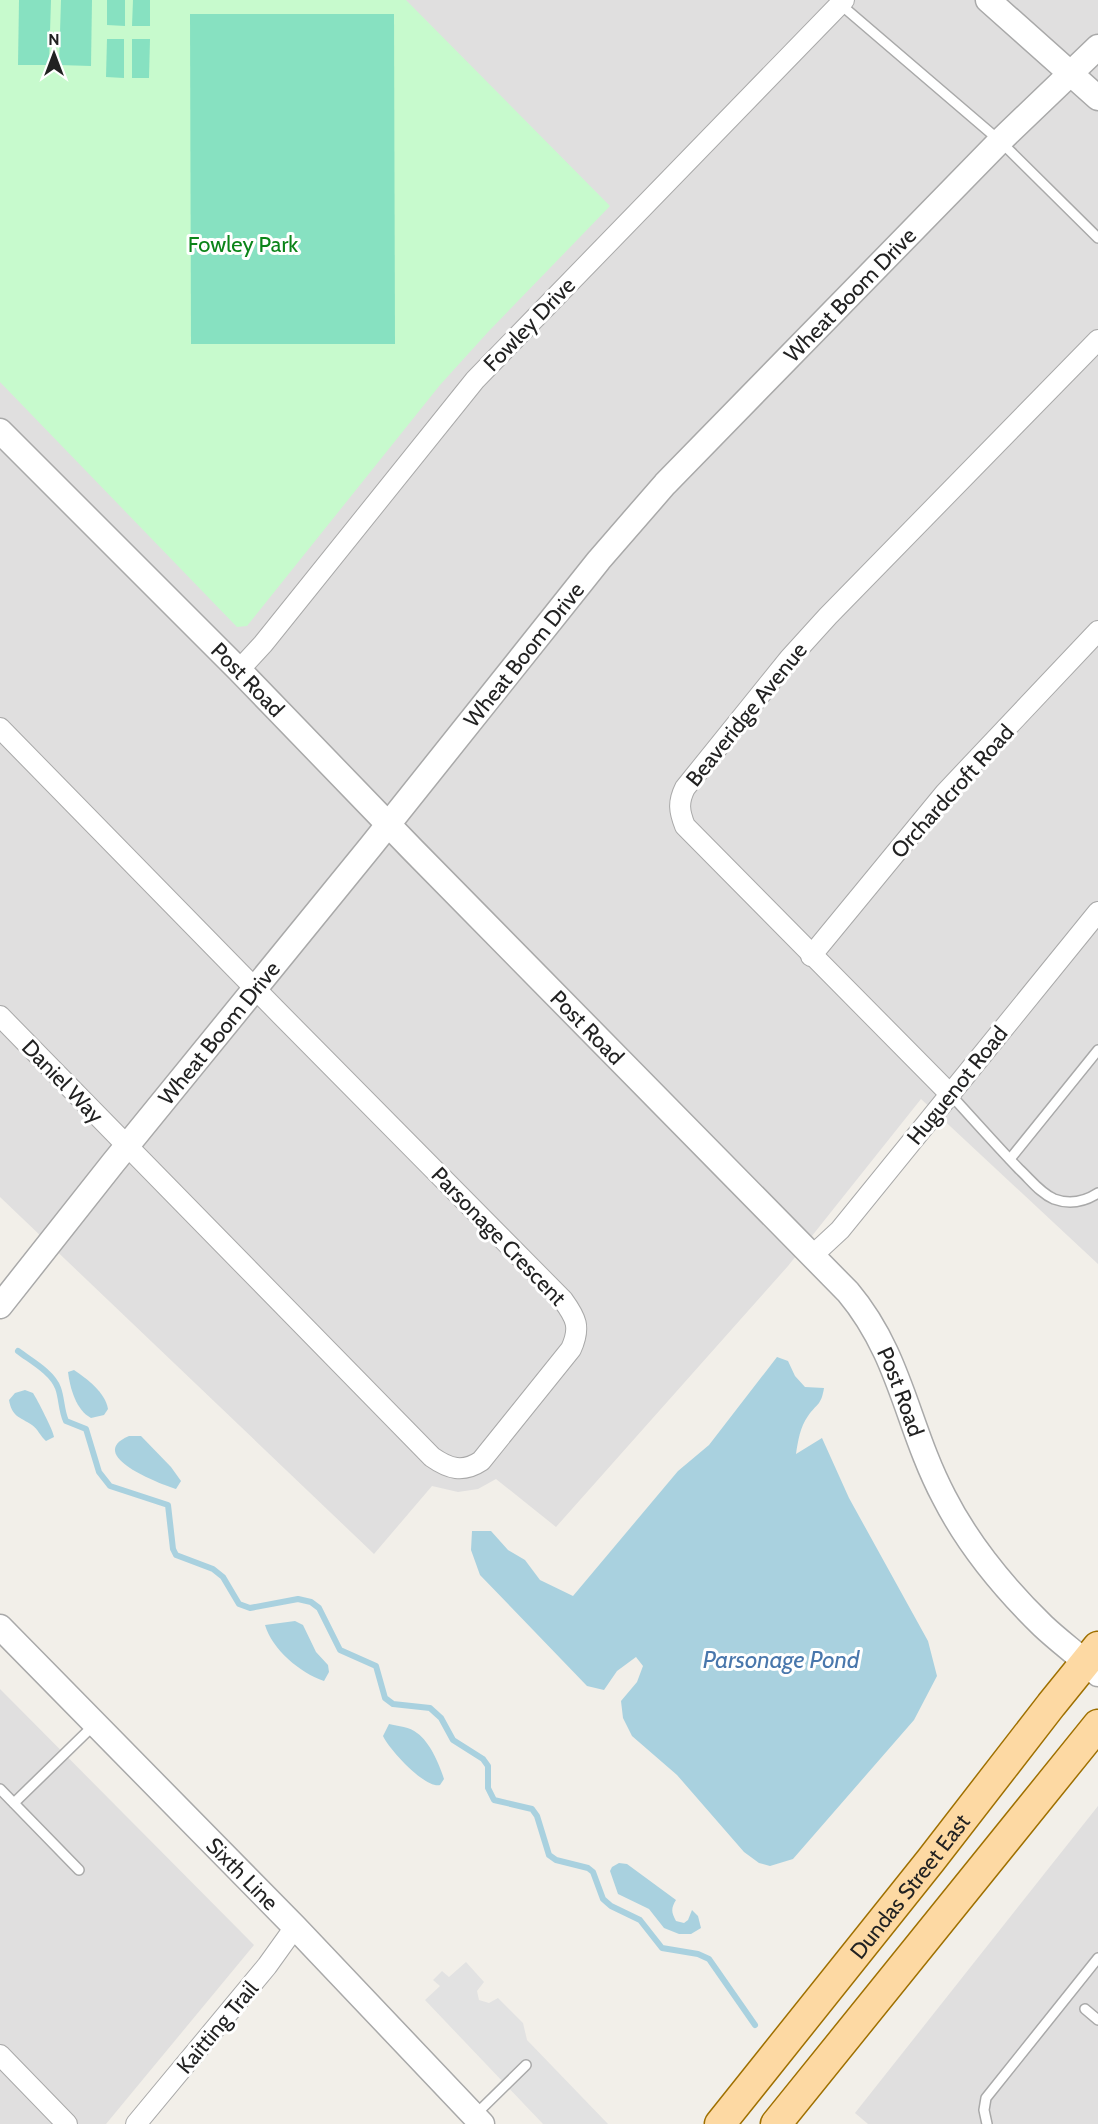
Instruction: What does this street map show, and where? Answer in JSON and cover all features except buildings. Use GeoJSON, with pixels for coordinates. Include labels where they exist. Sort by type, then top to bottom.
{"type":"FeatureCollection","features":[{"type":"Feature","properties":{"kind":"main road","name":"Dundas Street East"},"geometry":{"type":"LineString","coordinates":[[720,2124],[1094,1661]]}},
{"type":"Feature","properties":{"kind":"main road","name":"Dundas Street East"},"geometry":{"type":"LineString","coordinates":[[776,2124],[1098,1725]]}},
{"type":"Feature","properties":{"kind":"street"},"geometry":{"type":"LineString","coordinates":[[988,0],[1098,98]]}},
{"type":"Feature","properties":{"kind":"street","name":"Fowley Drive"},"geometry":{"type":"LineString","coordinates":[[239,670],[263,644],[475,380],[842,2]]}},
{"type":"Feature","properties":{"kind":"street","name":"Wheat Boom Drive"},"geometry":{"type":"LineString","coordinates":[[0,1306],[389,824],[591,569],[665,484],[1000,141],[1098,47]]}},
{"type":"Feature","properties":{"kind":"street","name":"Beaveridge Avenue"},"geometry":{"type":"LineString","coordinates":[[950,1094],[811,956],[685,826],[680,812],[679,799],[685,788],[789,659],[828,616],[1098,340]]}},
{"type":"Feature","properties":{"kind":"street","name":"Post Road"},"geometry":{"type":"LineString","coordinates":[[0,431],[239,670],[859,1305],[883,1344],[895,1371],[942,1495],[973,1547],[1023,1606],[1094,1661]]}},
{"type":"Feature","properties":{"kind":"street","name":"Orchardcroft Road"},"geometry":{"type":"LineString","coordinates":[[811,956],[945,793],[1098,631]]}},
{"type":"Feature","properties":{"kind":"street"},"geometry":{"type":"LineString","coordinates":[[0,728],[255,988]]}},
{"type":"Feature","properties":{"kind":"street","name":"Huguenot Road"},"geometry":{"type":"LineString","coordinates":[[813,1256],[840,1230],[1098,912]]}},
{"type":"Feature","properties":{"kind":"street","name":"Parsonage Crescent"},"geometry":{"type":"LineString","coordinates":[[127,1146],[432,1457],[451,1468],[462,1469],[473,1466],[488,1455],[572,1349],[576,1339],[576,1321],[563,1300],[255,988]]}},
{"type":"Feature","properties":{"kind":"street","name":"Daniel Way"},"geometry":{"type":"LineString","coordinates":[[0,1016],[127,1146]]}},
{"type":"Feature","properties":{"kind":"street","name":"Sixth Line"},"geometry":{"type":"LineString","coordinates":[[0,1627],[295,1928],[478,2120]]}},
{"type":"Feature","properties":{"kind":"street","name":"Kaitting Trail"},"geometry":{"type":"LineString","coordinates":[[136,2124],[267,1966],[295,1928]]}},
{"type":"Feature","properties":{"kind":"street"},"geometry":{"type":"LineString","coordinates":[[0,2055],[67,2124]]}},
{"type":"Feature","properties":{"kind":"lane"},"geometry":{"type":"LineString","coordinates":[[842,2],[1000,141],[1098,238]]}},
{"type":"Feature","properties":{"kind":"lane"},"geometry":{"type":"LineString","coordinates":[[1010,1159],[1098,1050]]}},
{"type":"Feature","properties":{"kind":"lane"},"geometry":{"type":"LineString","coordinates":[[950,1094],[1040,1190],[1056,1200],[1075,1202],[1085,1201],[1098,1193]]}},
{"type":"Feature","properties":{"kind":"lane"},"geometry":{"type":"LineString","coordinates":[[14,1803],[95,1724]]}},
{"type":"Feature","properties":{"kind":"lane"},"geometry":{"type":"LineString","coordinates":[[0,1789],[79,1870]]}},
{"type":"Feature","properties":{"kind":"lane"},"geometry":{"type":"LineString","coordinates":[[987,2124],[984,2110],[986,2097],[1098,1958]]}},
{"type":"Feature","properties":{"kind":"lane"},"geometry":{"type":"LineString","coordinates":[[1085,2009],[1098,2020]]}},
{"type":"Feature","properties":{"kind":"lane"},"geometry":{"type":"LineString","coordinates":[[478,2120],[525,2065]]}},
{"type":"Feature","properties":{"kind":"shaded area"},"geometry":{"type":"Polygon","coordinates":[[[0,0],[1098,0],[1098,1264],[921,1099],[788,1266],[556,1527],[496,1479],[478,1489],[458,1492],[432,1486],[374,1554],[0,1197],[0,0]]]}},
{"type":"Feature","properties":{"kind":"shaded area"},"geometry":{"type":"Polygon","coordinates":[[[0,1689],[254,1945],[106,2124],[0,2124],[0,1689]]]}},
{"type":"Feature","properties":{"kind":"shaded area"},"geometry":{"type":"Polygon","coordinates":[[[1098,1806],[1098,2124],[868,2124],[855,2113],[1098,1806]]]}},
{"type":"Feature","properties":{"kind":"shaded area"},"geometry":{"type":"Polygon","coordinates":[[[466,1962],[484,1982],[477,1991],[479,2000],[489,2003],[498,1998],[523,2023],[527,2040],[608,2124],[543,2124],[425,2000],[440,1986],[433,1980],[442,1971],[449,1977],[466,1962]]]}},
{"type":"Feature","properties":{"kind":"green space","name":"Fowley Park"},"geometry":{"type":"Polygon","coordinates":[[[0,0],[406,0],[610,206],[440,385],[247,626],[237,627],[0,382],[0,0]]]}},
{"type":"Feature","properties":{"kind":"green space"},"geometry":{"type":"Polygon","coordinates":[[[19,0],[51,0],[49,65],[18,65],[19,0]]]}},
{"type":"Feature","properties":{"kind":"green space"},"geometry":{"type":"Polygon","coordinates":[[[61,0],[92,0],[91,66],[59,65],[61,0]]]}},
{"type":"Feature","properties":{"kind":"green space"},"geometry":{"type":"Polygon","coordinates":[[[107,0],[125,0],[125,26],[107,25],[107,0]]]}},
{"type":"Feature","properties":{"kind":"green space"},"geometry":{"type":"Polygon","coordinates":[[[133,0],[150,0],[150,26],[132,26],[133,0]]]}},
{"type":"Feature","properties":{"kind":"green space"},"geometry":{"type":"Polygon","coordinates":[[[190,14],[394,14],[395,344],[191,344],[190,14]]]}},
{"type":"Feature","properties":{"kind":"green space"},"geometry":{"type":"Polygon","coordinates":[[[107,39],[124,39],[124,78],[106,77],[107,39]]]}},
{"type":"Feature","properties":{"kind":"green space"},"geometry":{"type":"Polygon","coordinates":[[[132,39],[150,39],[149,78],[132,78],[132,39]]]}},
{"type":"Feature","properties":{"kind":"water","name":"Parsonage Pond"},"geometry":{"type":"Polygon","coordinates":[[[777,1357],[788,1361],[795,1376],[805,1387],[824,1388],[820,1401],[803,1425],[796,1454],[822,1438],[849,1498],[928,1641],[937,1676],[914,1720],[793,1859],[770,1866],[759,1863],[744,1852],[677,1775],[632,1736],[623,1718],[621,1701],[637,1682],[643,1666],[636,1657],[617,1671],[604,1690],[587,1686],[480,1575],[471,1550],[472,1531],[491,1531],[508,1550],[525,1560],[540,1580],[573,1596],[678,1471],[709,1445],[777,1357]]]}},
{"type":"Feature","properties":{"kind":"water"},"geometry":{"type":"Polygon","coordinates":[[[74,1370],[90,1382],[103,1397],[108,1409],[104,1415],[91,1418],[81,1410],[72,1391],[68,1372],[74,1370]]]}},
{"type":"Feature","properties":{"kind":"water"},"geometry":{"type":"Polygon","coordinates":[[[25,1390],[33,1393],[54,1437],[46,1441],[34,1427],[12,1410],[9,1400],[15,1393],[25,1390]]]}},
{"type":"Feature","properties":{"kind":"water"},"geometry":{"type":"Polygon","coordinates":[[[129,1436],[141,1436],[171,1467],[181,1481],[176,1489],[142,1475],[120,1460],[115,1452],[117,1444],[129,1436]]]}},
{"type":"Feature","properties":{"kind":"water"},"geometry":{"type":"Polygon","coordinates":[[[295,1621],[303,1625],[316,1652],[328,1665],[329,1672],[324,1681],[288,1659],[274,1643],[265,1625],[295,1621]]]}},
{"type":"Feature","properties":{"kind":"water"},"geometry":{"type":"Polygon","coordinates":[[[389,1724],[411,1729],[422,1737],[437,1760],[444,1779],[440,1785],[433,1785],[417,1775],[392,1750],[383,1736],[389,1724]]]}},
{"type":"Feature","properties":{"kind":"water"},"geometry":{"type":"Polygon","coordinates":[[[619,1863],[627,1864],[676,1900],[672,1910],[676,1921],[684,1923],[688,1920],[692,1910],[698,1916],[701,1928],[691,1934],[679,1934],[664,1928],[649,1909],[618,1894],[610,1871],[619,1863]]]}},
{"type":"Feature","properties":{"kind":"waterway"},"geometry":{"type":"LineString","coordinates":[[18,1351],[41,1367],[55,1382],[66,1421],[86,1429],[99,1472],[110,1486],[168,1505],[173,1549],[176,1555],[213,1569],[223,1577],[239,1604],[250,1608],[298,1599],[311,1602],[319,1608],[340,1650],[376,1666],[385,1698],[393,1704],[430,1708],[441,1718],[453,1740],[483,1759],[488,1766],[488,1788],[494,1800],[532,1809],[537,1816],[549,1855],[556,1860],[588,1868],[593,1872],[603,1899],[611,1906],[640,1920],[662,1948],[698,1954],[709,1959],[755,2025]]}}]}
